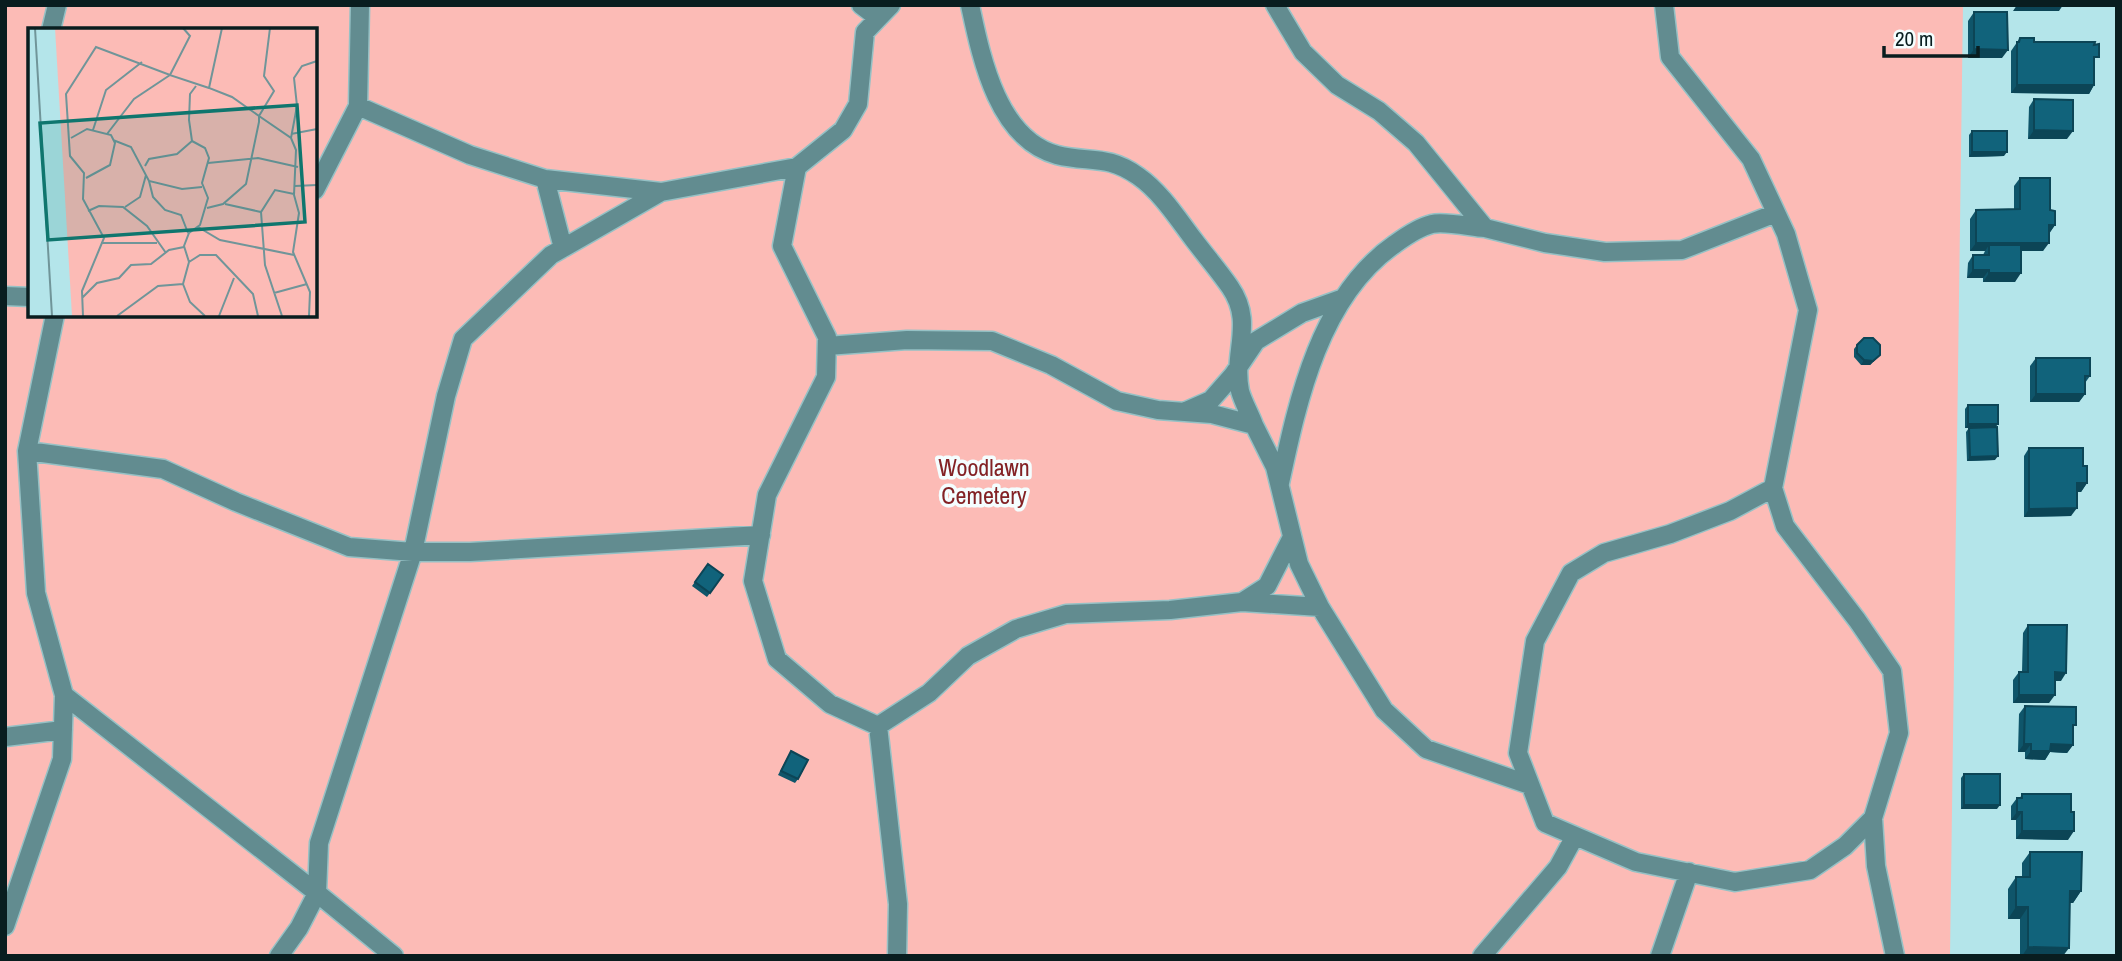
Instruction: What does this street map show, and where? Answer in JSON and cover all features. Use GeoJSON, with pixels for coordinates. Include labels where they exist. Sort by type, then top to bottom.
{"type":"FeatureCollection","features":[{"type":"Feature","properties":{"kind":"lane"},"geometry":{"type":"LineString","coordinates":[[51,28],[57,5]]}},
{"type":"Feature","properties":{"kind":"lane"},"geometry":{"type":"LineString","coordinates":[[317,186],[358,107],[360,5]]}},
{"type":"Feature","properties":{"kind":"lane"},"geometry":{"type":"LineString","coordinates":[[358,107],[470,155],[545,179],[661,192],[797,167],[842,130],[858,104],[865,32],[885,12],[861,5]]}},
{"type":"Feature","properties":{"kind":"lane"},"geometry":{"type":"LineString","coordinates":[[970,5],[992,92],[1017,129],[1034,144],[1056,155],[1109,161],[1139,176],[1168,206],[1232,289],[1243,312],[1240,391],[1275,467],[1299,564],[1320,607],[1384,710],[1426,749],[1530,785]]}},
{"type":"Feature","properties":{"kind":"lane"},"geometry":{"type":"LineString","coordinates":[[1275,5],[1303,52],[1337,85],[1379,111],[1416,144],[1485,228]]}},
{"type":"Feature","properties":{"kind":"lane"},"geometry":{"type":"LineString","coordinates":[[1664,5],[1670,57],[1751,159],[1787,234],[1808,310],[1773,488],[1785,526],[1857,620],[1892,671],[1899,733],[1873,818],[1876,866],[1895,956]]}},
{"type":"Feature","properties":{"kind":"lane"},"geometry":{"type":"LineString","coordinates":[[797,167],[782,246],[827,337],[826,377],[767,495],[753,581],[777,659],[830,704],[878,726]]}},
{"type":"Feature","properties":{"kind":"lane"},"geometry":{"type":"LineString","coordinates":[[545,179],[563,248]]}},
{"type":"Feature","properties":{"kind":"lane"},"geometry":{"type":"LineString","coordinates":[[279,956],[299,928],[317,893],[319,843],[413,552],[446,396],[463,339],[551,255],[661,192]]}},
{"type":"Feature","properties":{"kind":"lane"},"geometry":{"type":"LineString","coordinates":[[1279,486],[1304,391],[1322,337],[1341,299],[1380,254],[1408,234],[1434,223],[1485,228],[1545,243],[1605,252],[1682,250],[1776,212]]}},
{"type":"Feature","properties":{"kind":"lane"},"geometry":{"type":"LineString","coordinates":[[5,296],[28,298]]}},
{"type":"Feature","properties":{"kind":"lane"},"geometry":{"type":"LineString","coordinates":[[1183,412],[1211,400],[1256,341],[1303,313],[1341,299]]}},
{"type":"Feature","properties":{"kind":"lane"},"geometry":{"type":"LineString","coordinates":[[5,926],[62,759],[64,695],[36,593],[27,451],[55,317]]}},
{"type":"Feature","properties":{"kind":"lane"},"geometry":{"type":"LineString","coordinates":[[827,346],[907,340],[992,341],[1051,365],[1117,401],[1157,410],[1212,414],[1254,425]]}},
{"type":"Feature","properties":{"kind":"lane"},"geometry":{"type":"LineString","coordinates":[[27,451],[163,469],[236,502],[349,547],[413,552],[470,552],[761,535]]}},
{"type":"Feature","properties":{"kind":"lane"},"geometry":{"type":"LineString","coordinates":[[1773,488],[1730,510],[1670,534],[1604,553],[1571,573],[1535,641],[1518,752],[1545,823],[1636,862],[1735,882],[1810,870],[1845,846],[1873,818]]}},
{"type":"Feature","properties":{"kind":"lane"},"geometry":{"type":"LineString","coordinates":[[1242,602],[1267,586],[1292,537]]}},
{"type":"Feature","properties":{"kind":"lane"},"geometry":{"type":"LineString","coordinates":[[878,726],[929,693],[968,656],[1016,629],[1066,614],[1170,610],[1242,602],[1320,607]]}},
{"type":"Feature","properties":{"kind":"lane"},"geometry":{"type":"LineString","coordinates":[[64,695],[394,956]]}},
{"type":"Feature","properties":{"kind":"lane"},"geometry":{"type":"LineString","coordinates":[[878,726],[898,904],[897,956]]}},
{"type":"Feature","properties":{"kind":"lane"},"geometry":{"type":"LineString","coordinates":[[5,737],[63,730]]}},
{"type":"Feature","properties":{"kind":"lane"},"geometry":{"type":"LineString","coordinates":[[1482,956],[1558,867],[1575,836]]}},
{"type":"Feature","properties":{"kind":"lane"},"geometry":{"type":"LineString","coordinates":[[1660,956],[1689,873]]}},
{"type":"Feature","properties":{"kind":"green space","name":"Woodlawn Cemetery"},"geometry":{"type":"Polygon","coordinates":[[[5,5],[1963,5],[1950,956],[5,956],[5,5]]]}},
{"type":"Feature","properties":{"kind":"building"},"geometry":{"type":"Polygon","coordinates":[[[1974,12],[2007,12],[2008,50],[1974,49],[1974,12]]]}},
{"type":"Feature","properties":{"kind":"building"},"geometry":{"type":"Polygon","coordinates":[[[2020,38],[2034,38],[2034,42],[2099,44],[2099,57],[2094,57],[2094,85],[2017,85],[2017,42],[2020,38]]]}},
{"type":"Feature","properties":{"kind":"building"},"geometry":{"type":"Polygon","coordinates":[[[2034,99],[2073,100],[2073,131],[2034,130],[2034,99]]]}},
{"type":"Feature","properties":{"kind":"building"},"geometry":{"type":"Polygon","coordinates":[[[1972,131],[2007,131],[2007,152],[1972,152],[1972,131]]]}},
{"type":"Feature","properties":{"kind":"building"},"geometry":{"type":"Polygon","coordinates":[[[2020,178],[2050,178],[2050,210],[2055,211],[2055,225],[2049,225],[2049,243],[1976,243],[1976,210],[2020,209],[2020,178]]]}},
{"type":"Feature","properties":{"kind":"building"},"geometry":{"type":"Polygon","coordinates":[[[1989,245],[2021,245],[2021,273],[1973,270],[1973,255],[1989,255],[1989,245]]]}},
{"type":"Feature","properties":{"kind":"building"},"geometry":{"type":"Polygon","coordinates":[[[1864,338],[1873,338],[1880,345],[1880,355],[1873,361],[1864,360],[1857,353],[1857,345],[1864,338]]]}},
{"type":"Feature","properties":{"kind":"building"},"geometry":{"type":"Polygon","coordinates":[[[2036,358],[2090,358],[2090,376],[2085,376],[2085,394],[2036,394],[2036,358]]]}},
{"type":"Feature","properties":{"kind":"building"},"geometry":{"type":"Polygon","coordinates":[[[1968,405],[1998,405],[1998,424],[1968,424],[1968,405]]]}},
{"type":"Feature","properties":{"kind":"building"},"geometry":{"type":"Polygon","coordinates":[[[1997,427],[1998,456],[1970,457],[1969,428],[1997,427]]]}},
{"type":"Feature","properties":{"kind":"building"},"geometry":{"type":"Polygon","coordinates":[[[2029,448],[2083,448],[2087,483],[2077,483],[2077,508],[2029,509],[2029,448]]]}},
{"type":"Feature","properties":{"kind":"building"},"geometry":{"type":"Polygon","coordinates":[[[708,564],[723,575],[710,593],[695,582],[708,564]]]}},
{"type":"Feature","properties":{"kind":"building"},"geometry":{"type":"Polygon","coordinates":[[[2028,625],[2067,625],[2066,673],[2055,672],[2055,695],[2019,695],[2019,672],[2028,672],[2028,625]]]}},
{"type":"Feature","properties":{"kind":"building"},"geometry":{"type":"Polygon","coordinates":[[[2025,706],[2076,707],[2073,745],[2051,744],[2050,751],[2031,751],[2031,744],[2024,744],[2025,706]]]}},
{"type":"Feature","properties":{"kind":"building"},"geometry":{"type":"Polygon","coordinates":[[[791,751],[808,760],[798,779],[781,771],[791,751]]]}},
{"type":"Feature","properties":{"kind":"building"},"geometry":{"type":"Polygon","coordinates":[[[1964,774],[2000,774],[2000,805],[1964,805],[1964,774]]]}},
{"type":"Feature","properties":{"kind":"building"},"geometry":{"type":"Polygon","coordinates":[[[2022,794],[2071,794],[2074,831],[2022,831],[2022,812],[2017,812],[2017,798],[2022,798],[2022,794]]]}},
{"type":"Feature","properties":{"kind":"building"},"geometry":{"type":"Polygon","coordinates":[[[2030,852],[2082,852],[2081,891],[2070,891],[2069,948],[2028,947],[2028,907],[2016,907],[2016,877],[2030,877],[2030,852]]]}}]}
